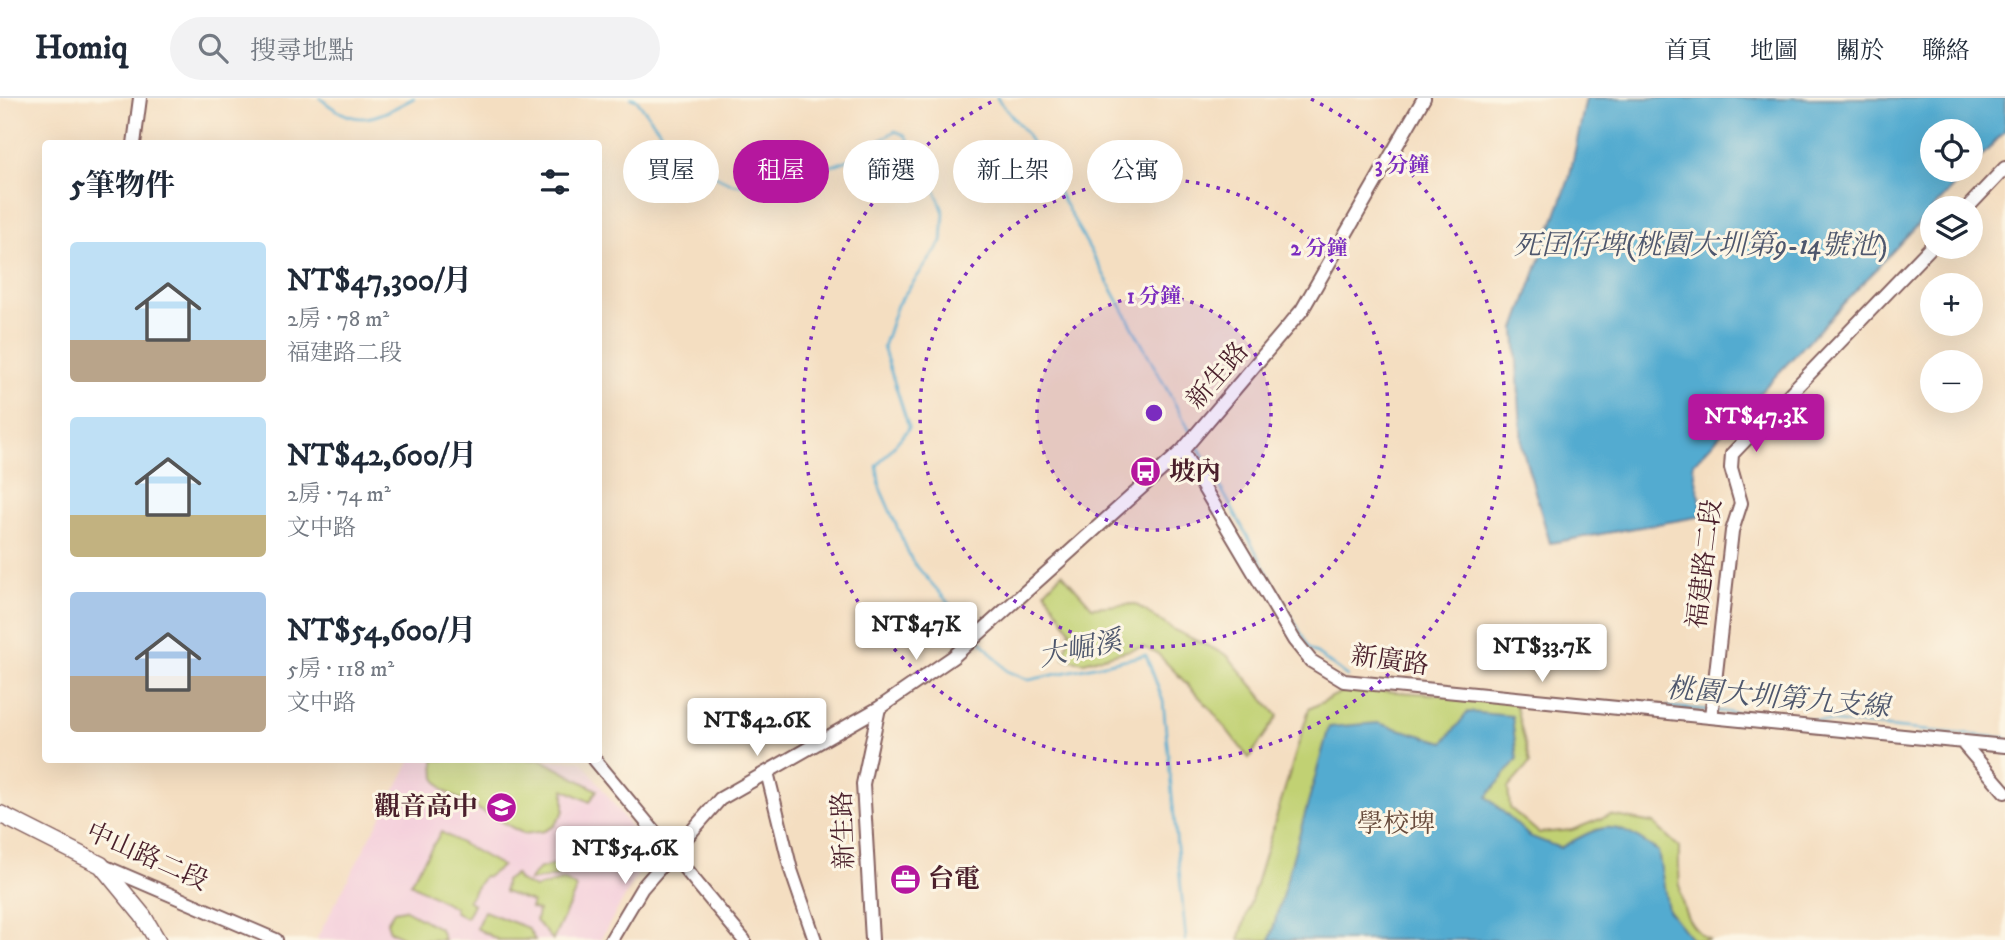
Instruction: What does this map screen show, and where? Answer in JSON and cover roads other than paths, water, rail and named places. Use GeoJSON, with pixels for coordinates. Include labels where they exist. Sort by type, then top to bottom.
{"type":"FeatureCollection","features":[{"type":"Feature","properties":{"kind":"main road","name":"中山路二段"},"geometry":{"type":"LineString","coordinates":[[0,814],[101,865]]}},
{"type":"Feature","properties":{"kind":"main road"},"geometry":{"type":"LineString","coordinates":[[101,865],[143,916],[157,940]]}},
{"type":"Feature","properties":{"kind":"street"},"geometry":{"type":"LineString","coordinates":[[135,140],[140,98]]}},
{"type":"Feature","properties":{"kind":"street","name":"新生路"},"geometry":{"type":"LineString","coordinates":[[872,940],[863,784],[879,708],[953,657],[1182,451],[1257,367],[1302,310],[1424,98]]}},
{"type":"Feature","properties":{"kind":"street"},"geometry":{"type":"LineString","coordinates":[[1979,196],[2005,169]]}},
{"type":"Feature","properties":{"kind":"street","name":"福建路二段"},"geometry":{"type":"LineString","coordinates":[[1711,717],[1730,541],[1741,503],[1731,468],[1732,454],[1920,258]]}},
{"type":"Feature","properties":{"kind":"street","name":"新廣路"},"geometry":{"type":"LineString","coordinates":[[1182,451],[1294,640],[1311,661],[1344,681],[2005,746]]}},
{"type":"Feature","properties":{"kind":"street"},"geometry":{"type":"LineString","coordinates":[[611,940],[642,888],[720,799],[879,708]]}},
{"type":"Feature","properties":{"kind":"street"},"geometry":{"type":"LineString","coordinates":[[1961,741],[2005,792]]}},
{"type":"Feature","properties":{"kind":"street"},"geometry":{"type":"LineString","coordinates":[[598,763],[670,854],[744,940]]}},
{"type":"Feature","properties":{"kind":"street"},"geometry":{"type":"LineString","coordinates":[[767,772],[791,870],[815,940]]}},
{"type":"Feature","properties":{"kind":"street","name":"中山路二段"},"geometry":{"type":"LineString","coordinates":[[101,865],[276,940]]}},
{"type":"Feature","properties":{"kind":"water","name":"死囝仔埤(桃園大圳第9-14號池)"},"geometry":{"type":"Polygon","coordinates":[[[1586,98],[2005,98],[2005,131],[1983,155],[1983,119],[1920,119],[1920,182],[1958,182],[1945,196],[1920,196],[1920,222],[1693,464],[1703,516],[1550,543],[1522,447],[1515,329],[1569,179],[1586,98]]]}},
{"type":"Feature","properties":{"kind":"water","name":"學校埤"},"geometry":{"type":"Polygon","coordinates":[[[1468,712],[1512,716],[1517,759],[1487,797],[1529,836],[1560,848],[1589,833],[1610,828],[1630,834],[1658,851],[1668,910],[1692,940],[1270,940],[1329,727],[1378,723],[1444,742],[1468,712]]]}},
{"type":"Feature","properties":{"kind":"waterway","name":"大崛溪"},"geometry":{"type":"LineString","coordinates":[[320,98],[333,108],[355,118],[376,116],[414,98]]}},
{"type":"Feature","properties":{"kind":"waterway","name":"大崛溪"},"geometry":{"type":"LineString","coordinates":[[631,98],[637,100],[680,158],[732,184],[770,188],[851,159],[895,131],[905,135],[926,166],[944,213],[942,242],[897,305],[883,347],[909,428],[877,466],[880,488],[912,561],[974,632]]}},
{"type":"Feature","properties":{"kind":"waterway","name":"桃園大圳第九支線"},"geometry":{"type":"LineString","coordinates":[[997,98],[1026,133],[1192,435]]}},
{"type":"Feature","properties":{"kind":"waterway","name":"桃園大圳第九支線"},"geometry":{"type":"LineString","coordinates":[[1195,441],[1309,648],[1347,676]]}},
{"type":"Feature","properties":{"kind":"waterway","name":"大崛溪"},"geometry":{"type":"LineString","coordinates":[[980,640],[1007,671],[1029,680],[1146,655],[1163,701],[1186,940]]}},
{"type":"Feature","properties":{"kind":"waterway","name":"桃園大圳第九支線"},"geometry":{"type":"LineString","coordinates":[[1667,707],[1709,710]]}},
{"type":"Feature","properties":{"kind":"waterway","name":"桃園大圳第九支線"},"geometry":{"type":"LineString","coordinates":[[1716,711],[2005,738]]}},
{"type":"Feature","properties":{"kind":"place","name":"坡內"},"geometry":{"type":"Point","coordinates":[1146,472]}},
{"type":"Feature","properties":{"kind":"place","name":"觀音高中"},"geometry":{"type":"Point","coordinates":[501,807]}},
{"type":"Feature","properties":{"kind":"place","name":"台電"},"geometry":{"type":"Point","coordinates":[905,879]}}]}
